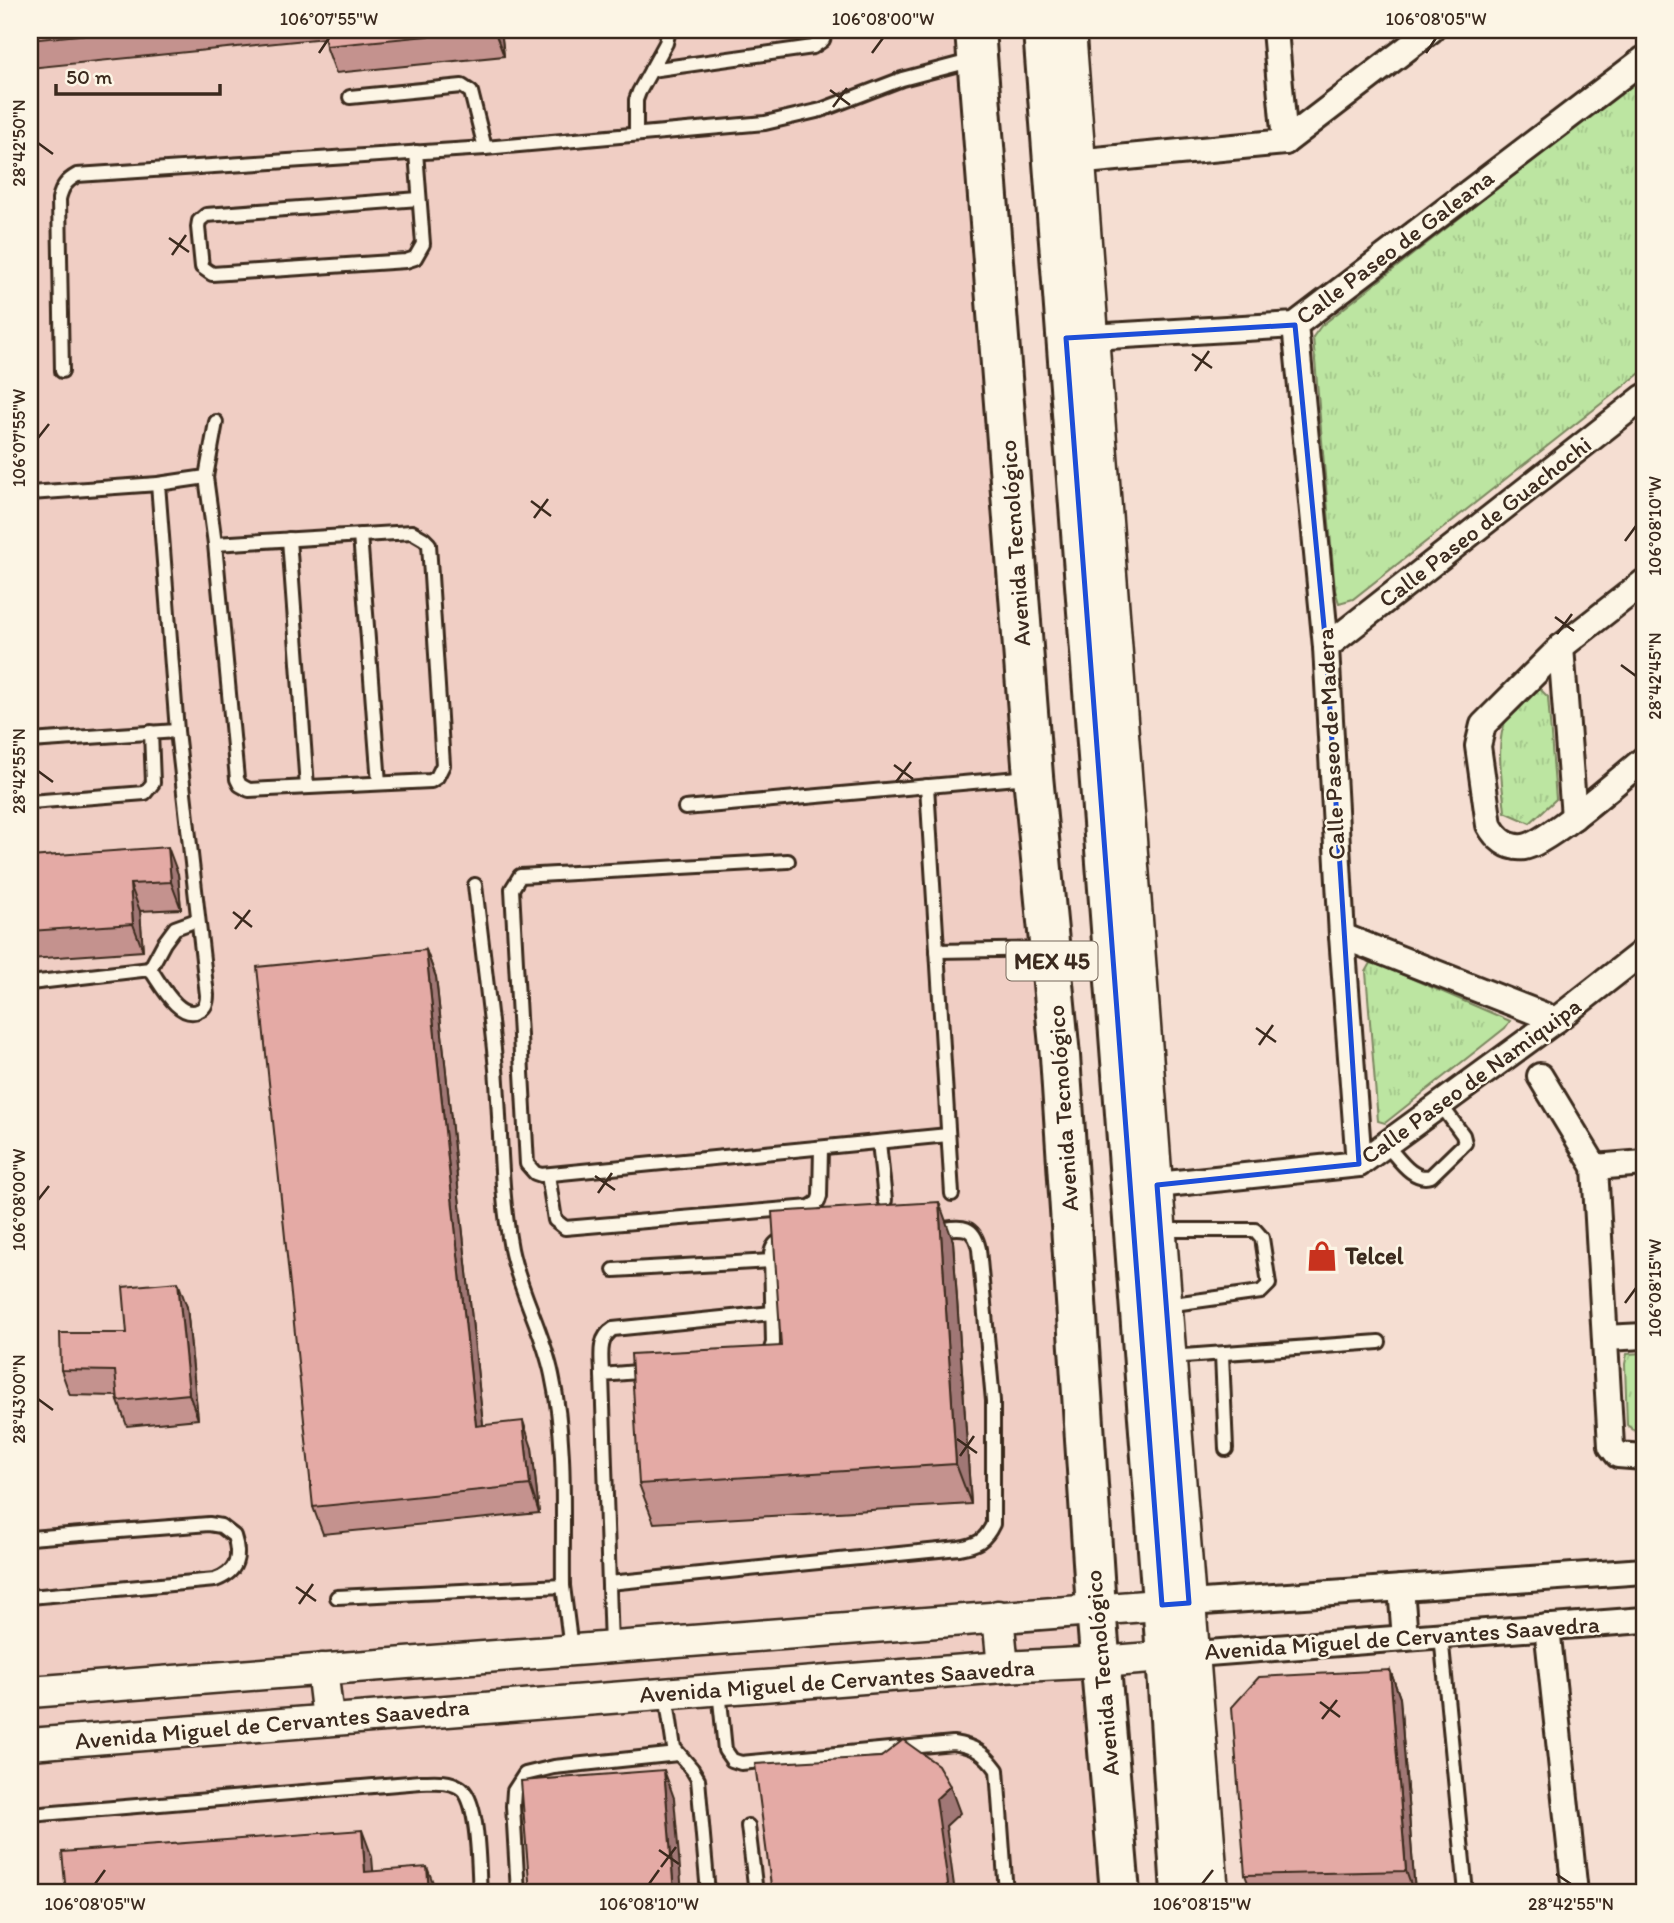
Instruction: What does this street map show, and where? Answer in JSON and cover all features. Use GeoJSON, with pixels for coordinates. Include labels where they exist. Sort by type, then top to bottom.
{"type":"FeatureCollection","features":[{"type":"Feature","properties":{"kind":"main road","name":"MEX 45"},"geometry":{"type":"LineString","coordinates":[[1043,30],[1066,163],[1180,1655],[1181,1893]]}},
{"type":"Feature","properties":{"kind":"main road","name":"Avenida Tecnológico"},"geometry":{"type":"LineString","coordinates":[[976,44],[1033,776],[1060,1056],[1096,1608],[1120,1893]]}},
{"type":"Feature","properties":{"kind":"street"},"geometry":{"type":"LineString","coordinates":[[1070,30],[1066,163],[1285,142],[1432,30]]}},
{"type":"Feature","properties":{"kind":"street"},"geometry":{"type":"LineString","coordinates":[[1275,30],[1285,142]]}},
{"type":"Feature","properties":{"kind":"street","name":"Calle Paseo de Galeana"},"geometry":{"type":"LineString","coordinates":[[1080,337],[1295,325],[1644,60]]}},
{"type":"Feature","properties":{"kind":"street","name":"Calle Paseo de Madera"},"geometry":{"type":"LineString","coordinates":[[1295,325],[1326,647],[1342,936],[1359,1164]]}},
{"type":"Feature","properties":{"kind":"street"},"geometry":{"type":"LineString","coordinates":[[1080,337],[1157,1185],[1170,1357],[1175,1604]]}},
{"type":"Feature","properties":{"kind":"street","name":"Calle Paseo de Guachochi"},"geometry":{"type":"LineString","coordinates":[[1326,647],[1644,397]]}},
{"type":"Feature","properties":{"kind":"street"},"geometry":{"type":"LineString","coordinates":[[1644,582],[1561,647],[1483,725],[1478,746],[1489,825],[1502,841],[1510,846],[1532,846],[1574,817],[1644,760]]}},
{"type":"Feature","properties":{"kind":"street"},"geometry":{"type":"LineString","coordinates":[[1561,647],[1574,817]]}},
{"type":"Feature","properties":{"kind":"street"},"geometry":{"type":"LineString","coordinates":[[1342,936],[1556,1020]]}},
{"type":"Feature","properties":{"kind":"street","name":"Calle Paseo de Namiquipa"},"geometry":{"type":"LineString","coordinates":[[1157,1185],[1359,1164],[1556,1020],[1644,951]]}},
{"type":"Feature","properties":{"kind":"street"},"geometry":{"type":"LineString","coordinates":[[1540,1076],[1595,1167],[1611,1446],[1618,1455],[1644,1457]]}},
{"type":"Feature","properties":{"kind":"street"},"geometry":{"type":"LineString","coordinates":[[1595,1167],[1644,1163]]}},
{"type":"Feature","properties":{"kind":"street"},"geometry":{"type":"LineString","coordinates":[[1605,1338],[1644,1336]]}},
{"type":"Feature","properties":{"kind":"street","name":"Avenida Miguel de Cervantes Saavedra"},"geometry":{"type":"LineString","coordinates":[[36,1687],[322,1670],[1096,1608],[1644,1571]]}},
{"type":"Feature","properties":{"kind":"street"},"geometry":{"type":"LineString","coordinates":[[1401,1588],[1405,1638]]}},
{"type":"Feature","properties":{"kind":"street"},"geometry":{"type":"LineString","coordinates":[[998,1616],[1003,1667]]}},
{"type":"Feature","properties":{"kind":"street","name":"Avenida Miguel de Cervantes Saavedra"},"geometry":{"type":"LineString","coordinates":[[30,1744],[1003,1667],[1101,1662],[1644,1620]]}},
{"type":"Feature","properties":{"kind":"street"},"geometry":{"type":"LineString","coordinates":[[1547,1627],[1575,1893]]}},
{"type":"Feature","properties":{"kind":"street"},"geometry":{"type":"LineString","coordinates":[[1180,1655],[1213,1893]]}},
{"type":"Feature","properties":{"kind":"street"},"geometry":{"type":"LineString","coordinates":[[322,1670],[328,1719]]}},
{"type":"Feature","properties":{"kind":"lane"},"geometry":{"type":"LineString","coordinates":[[636,134],[636,100],[666,43],[669,30]]}},
{"type":"Feature","properties":{"kind":"lane"},"geometry":{"type":"LineString","coordinates":[[650,70],[813,47],[820,44],[826,30]]}},
{"type":"Feature","properties":{"kind":"lane"},"geometry":{"type":"LineString","coordinates":[[62,371],[59,199],[62,188],[76,175],[485,148],[765,123],[821,110],[902,79],[976,44]]}},
{"type":"Feature","properties":{"kind":"lane"},"geometry":{"type":"LineString","coordinates":[[350,97],[456,86],[467,88],[471,92],[485,148]]}},
{"type":"Feature","properties":{"kind":"lane"},"geometry":{"type":"LineString","coordinates":[[416,152],[423,244],[415,258],[406,261],[212,275],[202,267],[198,227],[199,221],[206,215],[419,199]]}},
{"type":"Feature","properties":{"kind":"lane"},"geometry":{"type":"LineString","coordinates":[[215,544],[412,532],[429,544],[443,765],[438,777],[431,781],[249,790],[240,785],[237,779],[215,544],[206,477],[216,422]]}},
{"type":"Feature","properties":{"kind":"lane"},"geometry":{"type":"LineString","coordinates":[[30,493],[158,484],[206,477]]}},
{"type":"Feature","properties":{"kind":"lane"},"geometry":{"type":"LineString","coordinates":[[150,969],[176,1006],[192,1013],[204,1007],[206,995],[177,731],[158,484]]}},
{"type":"Feature","properties":{"kind":"lane"},"geometry":{"type":"LineString","coordinates":[[360,535],[379,783]]}},
{"type":"Feature","properties":{"kind":"lane"},"geometry":{"type":"LineString","coordinates":[[289,539],[307,787]]}},
{"type":"Feature","properties":{"kind":"lane"},"geometry":{"type":"LineString","coordinates":[[30,741],[177,731]]}},
{"type":"Feature","properties":{"kind":"lane"},"geometry":{"type":"LineString","coordinates":[[30,802],[145,793],[153,783],[151,732]]}},
{"type":"Feature","properties":{"kind":"lane"},"geometry":{"type":"LineString","coordinates":[[685,808],[1033,776]]}},
{"type":"Feature","properties":{"kind":"lane"},"geometry":{"type":"LineString","coordinates":[[927,786],[952,1194]]}},
{"type":"Feature","properties":{"kind":"lane"},"geometry":{"type":"LineString","coordinates":[[788,861],[520,876],[515,880],[512,888],[527,1164],[535,1173],[548,1175],[948,1135]]}},
{"type":"Feature","properties":{"kind":"lane"},"geometry":{"type":"LineString","coordinates":[[475,885],[496,1069],[511,1248],[520,1284],[545,1345],[560,1420],[563,1586],[571,1650]]}},
{"type":"Feature","properties":{"kind":"lane"},"geometry":{"type":"LineString","coordinates":[[150,969],[175,928],[197,920]]}},
{"type":"Feature","properties":{"kind":"lane"},"geometry":{"type":"LineString","coordinates":[[937,951],[1051,949]]}},
{"type":"Feature","properties":{"kind":"lane"},"geometry":{"type":"LineString","coordinates":[[30,983],[150,969]]}},
{"type":"Feature","properties":{"kind":"lane"},"geometry":{"type":"LineString","coordinates":[[1386,1145],[1414,1174],[1425,1178],[1431,1176],[1465,1143],[1463,1135],[1441,1105]]}},
{"type":"Feature","properties":{"kind":"lane"},"geometry":{"type":"LineString","coordinates":[[879,1142],[885,1200]]}},
{"type":"Feature","properties":{"kind":"lane"},"geometry":{"type":"LineString","coordinates":[[548,1175],[555,1220],[565,1227],[810,1208],[818,1202],[820,1196],[821,1148]]}},
{"type":"Feature","properties":{"kind":"lane"},"geometry":{"type":"LineString","coordinates":[[608,1583],[959,1548],[977,1545],[988,1536],[993,1524],[993,1401],[979,1249],[976,1236],[971,1230],[963,1228],[922,1231]]}},
{"type":"Feature","properties":{"kind":"lane"},"geometry":{"type":"LineString","coordinates":[[1160,1230],[1255,1230],[1262,1238],[1269,1284],[1261,1293],[1166,1305]]}},
{"type":"Feature","properties":{"kind":"lane"},"geometry":{"type":"LineString","coordinates":[[745,1362],[765,1358],[773,1343],[772,1247],[777,1242],[799,1238]]}},
{"type":"Feature","properties":{"kind":"lane"},"geometry":{"type":"LineString","coordinates":[[614,1270],[771,1261]]}},
{"type":"Feature","properties":{"kind":"lane"},"geometry":{"type":"LineString","coordinates":[[611,1647],[601,1343],[607,1332],[613,1329],[772,1313]]}},
{"type":"Feature","properties":{"kind":"lane"},"geometry":{"type":"LineString","coordinates":[[1170,1357],[1379,1342]]}},
{"type":"Feature","properties":{"kind":"lane"},"geometry":{"type":"LineString","coordinates":[[1222,1354],[1226,1449]]}},
{"type":"Feature","properties":{"kind":"lane"},"geometry":{"type":"LineString","coordinates":[[602,1375],[667,1369]]}},
{"type":"Feature","properties":{"kind":"lane"},"geometry":{"type":"LineString","coordinates":[[30,1538],[209,1524],[221,1526],[234,1536],[237,1559],[235,1568],[229,1574],[215,1580],[30,1597]]}},
{"type":"Feature","properties":{"kind":"lane"},"geometry":{"type":"LineString","coordinates":[[337,1597],[563,1586]]}},
{"type":"Feature","properties":{"kind":"lane"},"geometry":{"type":"LineString","coordinates":[[1441,1635],[1466,1893]]}},
{"type":"Feature","properties":{"kind":"lane"},"geometry":{"type":"LineString","coordinates":[[719,1690],[725,1750],[733,1760],[741,1763],[953,1744],[971,1746],[987,1756],[997,1770],[1006,1893]]}},
{"type":"Feature","properties":{"kind":"lane"},"geometry":{"type":"LineString","coordinates":[[666,1693],[672,1742],[698,1779],[708,1893]]}},
{"type":"Feature","properties":{"kind":"lane"},"geometry":{"type":"LineString","coordinates":[[518,1893],[513,1798],[518,1781],[525,1774],[577,1764],[678,1754]]}},
{"type":"Feature","properties":{"kind":"lane"},"geometry":{"type":"LineString","coordinates":[[30,1815],[444,1782],[458,1786],[467,1793],[472,1807],[480,1893]]}},
{"type":"Feature","properties":{"kind":"lane"},"geometry":{"type":"LineString","coordinates":[[748,1826],[757,1893]]}},
{"type":"Feature","properties":{"kind":"highlighted area"},"geometry":{"type":"Polygon","coordinates":[[[1295,325],[1326,647],[1359,1164],[1157,1185],[1189,1603],[1162,1605],[1066,338],[1295,325]]]}},
{"type":"Feature","properties":{"kind":"shaded area"},"geometry":{"type":"Polygon","coordinates":[[[30,30],[965,30],[1115,1893],[30,1893],[30,30]]]}},
{"type":"Feature","properties":{"kind":"green space"},"geometry":{"type":"Polygon","coordinates":[[[1644,74],[1644,370],[1353,599],[1339,603],[1335,590],[1313,337],[1321,326],[1644,74]]]}},
{"type":"Feature","properties":{"kind":"green space"},"geometry":{"type":"Polygon","coordinates":[[[1540,689],[1548,697],[1556,799],[1530,823],[1505,812],[1500,751],[1507,718],[1522,702],[1540,689]]]}},
{"type":"Feature","properties":{"kind":"green space"},"geometry":{"type":"Polygon","coordinates":[[[1371,963],[1510,1021],[1505,1028],[1385,1123],[1378,1121],[1366,972],[1371,963]]]}},
{"type":"Feature","properties":{"kind":"green space"},"geometry":{"type":"Polygon","coordinates":[[[1644,1353],[1644,1435],[1640,1435],[1627,1425],[1625,1364],[1627,1354],[1644,1353]]]}},
{"type":"Feature","properties":{"kind":"building"},"geometry":{"type":"Polygon","coordinates":[[[30,30],[129,30],[30,40],[30,30]]]}},
{"type":"Feature","properties":{"kind":"building"},"geometry":{"type":"Polygon","coordinates":[[[324,30],[488,30],[326,46],[324,30]]]}},
{"type":"Feature","properties":{"kind":"building"},"geometry":{"type":"Polygon","coordinates":[[[168,847],[171,882],[130,884],[133,924],[30,931],[30,857],[168,847]]]}},
{"type":"Feature","properties":{"kind":"building"},"geometry":{"type":"Polygon","coordinates":[[[426,950],[476,1426],[523,1421],[530,1485],[313,1507],[257,967],[426,950]]]}},
{"type":"Feature","properties":{"kind":"building"},"geometry":{"type":"Polygon","coordinates":[[[939,1202],[956,1464],[639,1484],[631,1354],[781,1346],[772,1212],[939,1202]]]}},
{"type":"Feature","properties":{"kind":"building"},"geometry":{"type":"Polygon","coordinates":[[[178,1282],[189,1394],[118,1401],[115,1371],[61,1370],[60,1333],[127,1333],[123,1287],[178,1282]]]}},
{"type":"Feature","properties":{"kind":"building"},"geometry":{"type":"Polygon","coordinates":[[[1390,1670],[1406,1871],[1245,1875],[1232,1707],[1259,1677],[1390,1670]]]}},
{"type":"Feature","properties":{"kind":"building"},"geometry":{"type":"Polygon","coordinates":[[[903,1740],[938,1765],[950,1786],[936,1799],[948,1884],[940,1893],[772,1893],[755,1764],[881,1757],[903,1740]]]}},
{"type":"Feature","properties":{"kind":"building"},"geometry":{"type":"Polygon","coordinates":[[[664,1770],[674,1893],[530,1893],[521,1781],[664,1770]]]}},
{"type":"Feature","properties":{"kind":"building"},"geometry":{"type":"Polygon","coordinates":[[[362,1830],[365,1872],[427,1867],[429,1893],[66,1893],[62,1852],[362,1830]]]}},
{"type":"Feature","properties":{"kind":"place","name":"Telcel"},"geometry":{"type":"Point","coordinates":[1322,1256]}}]}
